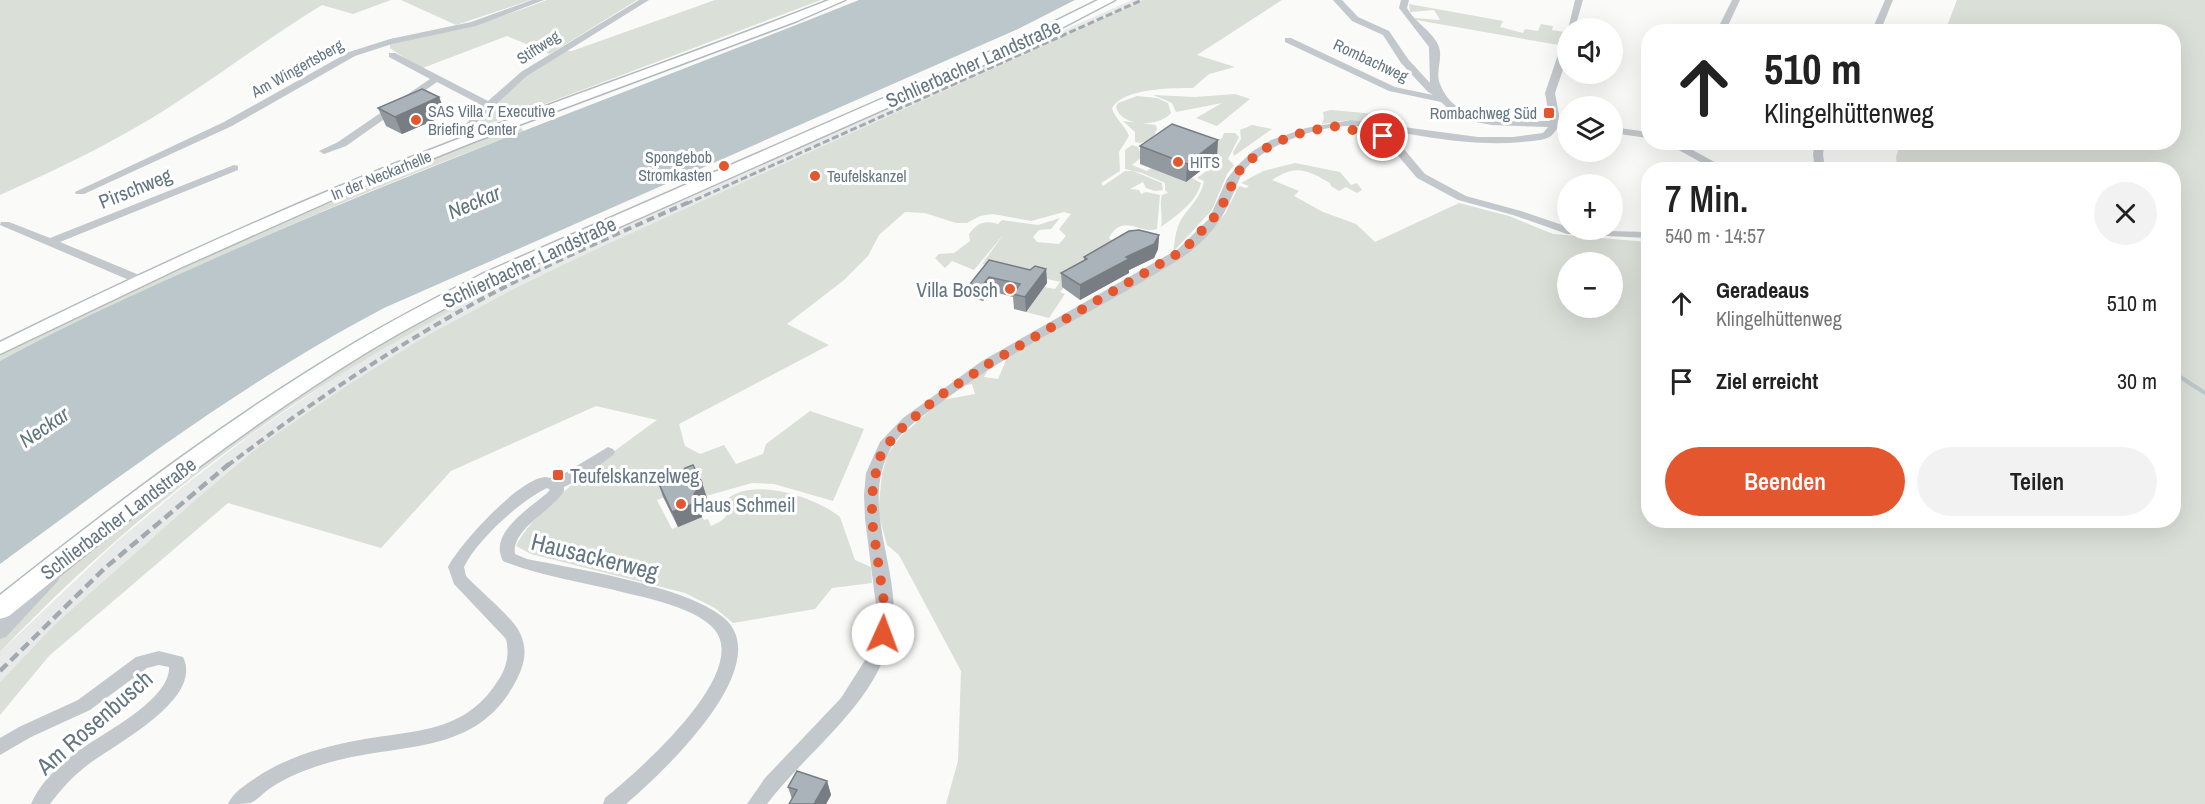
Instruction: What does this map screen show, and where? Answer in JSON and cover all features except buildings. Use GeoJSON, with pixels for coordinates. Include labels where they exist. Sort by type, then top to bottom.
{"type":"FeatureCollection","features":[{"type":"Feature","properties":{"kind":"main road","name":"In der Neckarhelle"},"geometry":{"type":"LineString","coordinates":[[0,349],[140,280],[322,200],[469,139],[838,0]]}},
{"type":"Feature","properties":{"kind":"main road","name":"Schlierbacher Landstraße"},"geometry":{"type":"LineString","coordinates":[[0,609],[135,503],[254,417],[336,363],[418,314],[491,278],[1026,41],[1108,0]]}},
{"type":"Feature","properties":{"kind":"street","name":"Am Wingertsberg"},"geometry":{"type":"LineString","coordinates":[[80,192],[228,124],[352,54],[390,42],[473,24],[540,0]]}},
{"type":"Feature","properties":{"kind":"street","name":"Stiftweg"},"geometry":{"type":"LineString","coordinates":[[469,139],[468,127],[488,105],[533,68],[645,0]]}},
{"type":"Feature","properties":{"kind":"street","name":"Rombachweg"},"geometry":{"type":"LineString","coordinates":[[1337,0],[1355,19],[1386,33],[1404,61],[1431,90],[1443,97],[1452,108],[1474,118],[1500,122],[1557,124]]}},
{"type":"Feature","properties":{"kind":"street"},"geometry":{"type":"LineString","coordinates":[[1405,0],[1403,8],[1406,14],[1426,34],[1434,48],[1434,78],[1443,97]]}},
{"type":"Feature","properties":{"kind":"street"},"geometry":{"type":"LineString","coordinates":[[1574,18],[1579,0]]}},
{"type":"Feature","properties":{"kind":"street"},"geometry":{"type":"LineString","coordinates":[[1724,24],[1736,0]]}},
{"type":"Feature","properties":{"kind":"street"},"geometry":{"type":"LineString","coordinates":[[1878,24],[1889,0]]}},
{"type":"Feature","properties":{"kind":"street","name":"Rombachweg"},"geometry":{"type":"LineString","coordinates":[[1288,40],[1319,52],[1392,89],[1443,97]]}},
{"type":"Feature","properties":{"kind":"street"},"geometry":{"type":"LineString","coordinates":[[392,56],[488,105]]}},
{"type":"Feature","properties":{"kind":"street"},"geometry":{"type":"LineString","coordinates":[[1557,72],[1550,93],[1557,111]]}},
{"type":"Feature","properties":{"kind":"street"},"geometry":{"type":"LineString","coordinates":[[324,151],[342,144],[437,78]]}},
{"type":"Feature","properties":{"kind":"street"},"geometry":{"type":"LineString","coordinates":[[756,804],[782,769],[852,696],[878,653],[883,634],[885,609],[872,521],[872,495],[878,460],[889,440],[919,412],[972,374],[1184,250],[1219,212],[1238,172],[1260,151],[1293,135],[1332,126],[1362,124],[1436,135],[1503,140],[1546,135],[1557,127]]}},
{"type":"Feature","properties":{"kind":"street"},"geometry":{"type":"LineString","coordinates":[[1332,126],[1383,136],[1393,143],[1416,172],[1438,187],[1462,198],[1517,213],[1564,230],[1641,236]]}},
{"type":"Feature","properties":{"kind":"street"},"geometry":{"type":"LineString","coordinates":[[1623,132],[1641,134]]}},
{"type":"Feature","properties":{"kind":"street"},"geometry":{"type":"LineString","coordinates":[[1685,150],[1708,162]]}},
{"type":"Feature","properties":{"kind":"street","name":"Pirschweg"},"geometry":{"type":"LineString","coordinates":[[50,242],[234,168]]}},
{"type":"Feature","properties":{"kind":"street"},"geometry":{"type":"LineString","coordinates":[[4,224],[140,280]]}},
{"type":"Feature","properties":{"kind":"street"},"geometry":{"type":"LineString","coordinates":[[237,804],[249,791],[289,768],[360,747],[418,741],[439,735],[475,717],[495,699],[514,669],[518,655],[517,644],[512,633],[460,580],[456,568],[471,545],[526,492],[541,483],[556,485],[579,473],[608,452]]}},
{"type":"Feature","properties":{"kind":"street","name":"Hausackerweg"},"geometry":{"type":"LineString","coordinates":[[556,485],[555,495],[511,535],[506,545],[508,556],[525,564],[638,591],[693,608],[718,622],[727,635],[730,646],[727,670],[706,704],[649,772],[612,804]]}},
{"type":"Feature","properties":{"kind":"street"},"geometry":{"type":"LineString","coordinates":[[0,632],[45,586],[53,576],[53,567]]}},
{"type":"Feature","properties":{"kind":"street","name":"Am Rosenbusch"},"geometry":{"type":"LineString","coordinates":[[0,747],[25,732],[84,705],[142,662],[159,658],[177,662],[178,670],[174,682],[161,700],[135,723],[74,765],[40,804]]}},
{"type":"Feature","properties":{"kind":"shaded area"},"geometry":{"type":"Polygon","coordinates":[[[0,0],[391,0],[353,14],[322,5],[132,130],[0,195],[0,0]]]}},
{"type":"Feature","properties":{"kind":"shaded area"},"geometry":{"type":"Polygon","coordinates":[[[401,0],[531,0],[456,25],[401,0]]]}},
{"type":"Feature","properties":{"kind":"shaded area"},"geometry":{"type":"Polygon","coordinates":[[[547,0],[637,0],[550,54],[507,36],[420,69],[390,48],[390,44],[470,25],[547,0]]]}},
{"type":"Feature","properties":{"kind":"shaded area"},"geometry":{"type":"Polygon","coordinates":[[[715,0],[821,0],[521,113],[488,124],[479,120],[527,76],[565,51],[572,51],[715,0]]]}},
{"type":"Feature","properties":{"kind":"shaded area"},"geometry":{"type":"Polygon","coordinates":[[[1132,0],[1145,0],[594,250],[515,288],[424,337],[346,386],[262,444],[55,624],[0,682],[0,652],[115,543],[253,433],[337,376],[410,332],[508,278],[561,253],[1132,0]]]}},
{"type":"Feature","properties":{"kind":"shaded area"},"geometry":{"type":"Polygon","coordinates":[[[1144,0],[1282,0],[1197,55],[1235,67],[1209,74],[1193,88],[1149,90],[1126,96],[1112,108],[1129,136],[1119,152],[1120,171],[1101,183],[1103,186],[1125,171],[1133,171],[1162,183],[1163,190],[1155,191],[1146,188],[1143,182],[1130,189],[1139,190],[1141,194],[1146,192],[1160,195],[1157,229],[1126,225],[1114,230],[1109,238],[1115,243],[1067,284],[1060,292],[1065,294],[1049,318],[1026,312],[1044,287],[1055,289],[1060,282],[982,264],[1004,234],[974,270],[952,261],[945,268],[935,258],[939,254],[954,253],[970,241],[969,234],[979,225],[985,222],[998,224],[1002,220],[1038,225],[1060,218],[1051,229],[1039,230],[1033,237],[1037,242],[1059,244],[1066,236],[1059,229],[1071,214],[1064,212],[1031,221],[993,214],[980,216],[967,223],[956,223],[925,213],[905,212],[879,235],[868,256],[844,280],[787,324],[829,345],[679,424],[685,446],[700,454],[724,445],[736,464],[763,454],[766,444],[810,411],[864,429],[833,501],[774,484],[752,483],[706,496],[688,488],[657,500],[672,529],[702,517],[704,520],[708,519],[711,526],[717,523],[725,518],[728,512],[725,501],[736,493],[766,489],[800,496],[840,517],[855,560],[871,567],[872,583],[832,588],[815,609],[733,623],[715,608],[685,593],[531,554],[516,546],[540,514],[579,478],[657,420],[596,406],[451,471],[381,548],[228,503],[49,656],[0,715],[0,682],[55,624],[262,444],[346,386],[424,337],[515,288],[594,250],[1144,0]]]}},
{"type":"Feature","properties":{"kind":"shaded area"},"geometry":{"type":"Polygon","coordinates":[[[1957,0],[2205,0],[2205,804],[946,804],[958,761],[961,671],[899,555],[887,545],[878,512],[882,474],[888,454],[900,437],[942,400],[975,394],[972,384],[963,386],[985,371],[987,371],[984,377],[998,379],[1007,358],[1186,255],[1225,214],[1239,186],[1246,188],[1249,186],[1241,183],[1263,171],[1295,163],[1340,172],[1351,185],[1357,183],[1362,190],[1357,193],[1346,187],[1339,191],[1330,183],[1308,172],[1295,170],[1272,180],[1299,191],[1294,196],[1323,212],[1356,224],[1375,242],[1459,203],[1509,216],[1557,234],[1557,240],[1641,241],[1641,528],[2181,528],[2181,162],[1897,162],[1898,150],[2181,150],[2181,24],[1948,24],[1957,0]]]}},
{"type":"Feature","properties":{"kind":"shaded area"},"geometry":{"type":"Polygon","coordinates":[[[1409,4],[1503,21],[1500,27],[1523,33],[1525,29],[1538,31],[1541,24],[1553,26],[1552,30],[1557,31],[1557,45],[1415,18],[1440,20],[1434,10],[1410,12],[1409,4]]]}},
{"type":"Feature","properties":{"kind":"shaded area"},"geometry":{"type":"Polygon","coordinates":[[[1235,94],[1250,99],[1217,126],[1196,118],[1222,103],[1176,112],[1172,103],[1153,95],[1195,97],[1235,94]]]}},
{"type":"Feature","properties":{"kind":"shaded area"},"geometry":{"type":"Polygon","coordinates":[[[1137,96],[1157,98],[1168,103],[1171,113],[1166,118],[1150,123],[1125,119],[1119,114],[1116,107],[1118,103],[1137,96]]]}},
{"type":"Feature","properties":{"kind":"shaded area"},"geometry":{"type":"Polygon","coordinates":[[[1331,110],[1387,115],[1396,122],[1394,125],[1349,120],[1322,124],[1323,112],[1331,110]]]}},
{"type":"Feature","properties":{"kind":"shaded area"},"geometry":{"type":"Polygon","coordinates":[[[1123,121],[1156,125],[1157,129],[1152,140],[1135,142],[1135,132],[1123,121]]]}},
{"type":"Feature","properties":{"kind":"shaded area"},"geometry":{"type":"Polygon","coordinates":[[[518,125],[524,131],[325,210],[129,298],[0,361],[0,354],[192,263],[387,178],[518,125]]]}},
{"type":"Feature","properties":{"kind":"shaded area"},"geometry":{"type":"Polygon","coordinates":[[[1252,125],[1272,129],[1234,156],[1233,152],[1241,139],[1240,130],[1252,125]]]}},
{"type":"Feature","properties":{"kind":"shaded area"},"geometry":{"type":"Polygon","coordinates":[[[1224,133],[1235,133],[1239,137],[1228,159],[1234,165],[1227,174],[1212,210],[1173,252],[1180,222],[1203,187],[1204,181],[1197,178],[1220,161],[1207,148],[1222,138],[1224,133]]]}},
{"type":"Feature","properties":{"kind":"shaded area"},"geometry":{"type":"Polygon","coordinates":[[[1132,145],[1138,147],[1142,157],[1132,165],[1147,171],[1151,168],[1186,182],[1192,178],[1201,183],[1190,203],[1161,227],[1161,199],[1162,195],[1168,193],[1165,190],[1165,183],[1142,173],[1125,169],[1125,150],[1132,145]]]}},
{"type":"Feature","properties":{"kind":"shaded area"},"geometry":{"type":"Polygon","coordinates":[[[511,273],[508,278],[292,405],[203,469],[118,539],[38,613],[0,652],[0,638],[80,554],[303,390],[396,332],[511,273]]]}},
{"type":"Feature","properties":{"kind":"water","name":"Neckar"},"geometry":{"type":"Polygon","coordinates":[[[859,0],[1075,0],[1020,28],[384,308],[284,366],[187,429],[0,564],[0,361],[109,306],[299,222],[458,157],[859,0]]]}},
{"type":"Feature","properties":{"kind":"waterway"},"geometry":{"type":"LineString","coordinates":[[2181,378],[2205,393]]}},
{"type":"Feature","properties":{"kind":"railway"},"geometry":{"type":"LineString","coordinates":[[686,204],[1142,0]]}},
{"type":"Feature","properties":{"kind":"railway"},"geometry":{"type":"LineString","coordinates":[[227,466],[291,419],[425,331],[543,268],[689,202]]}},
{"type":"Feature","properties":{"kind":"railway"},"geometry":{"type":"LineString","coordinates":[[0,671],[105,568],[229,464]]}},
{"type":"Feature","properties":{"kind":"place","name":"Rombachweg Süd"},"geometry":{"type":"Point","coordinates":[1549,113]}},
{"type":"Feature","properties":{"kind":"place","name":"SAS Villa 7 Executive Briefing Center"},"geometry":{"type":"Point","coordinates":[416,120]}},
{"type":"Feature","properties":{"kind":"place","name":"HITS"},"geometry":{"type":"Point","coordinates":[1178,162]}},
{"type":"Feature","properties":{"kind":"place","name":"Spongebob Stromkasten"},"geometry":{"type":"Point","coordinates":[724,166]}},
{"type":"Feature","properties":{"kind":"place","name":"Teufelskanzel"},"geometry":{"type":"Point","coordinates":[815,176]}},
{"type":"Feature","properties":{"kind":"place","name":"Villa Bosch"},"geometry":{"type":"Point","coordinates":[1010,289]}},
{"type":"Feature","properties":{"kind":"place","name":"Teufelskanzelweg"},"geometry":{"type":"Point","coordinates":[558,475]}},
{"type":"Feature","properties":{"kind":"place","name":"Haus Schmeil"},"geometry":{"type":"Point","coordinates":[681,504]}},
{"type":"Feature","properties":{"kind":"route"},"geometry":{"type":"LineString","coordinates":[[883,634],[885,609],[872,521],[872,495],[880,454],[895,434],[938,397],[990,363],[1184,250],[1216,216],[1232,180],[1260,151],[1293,135],[1332,126],[1383,136]]}}]}
